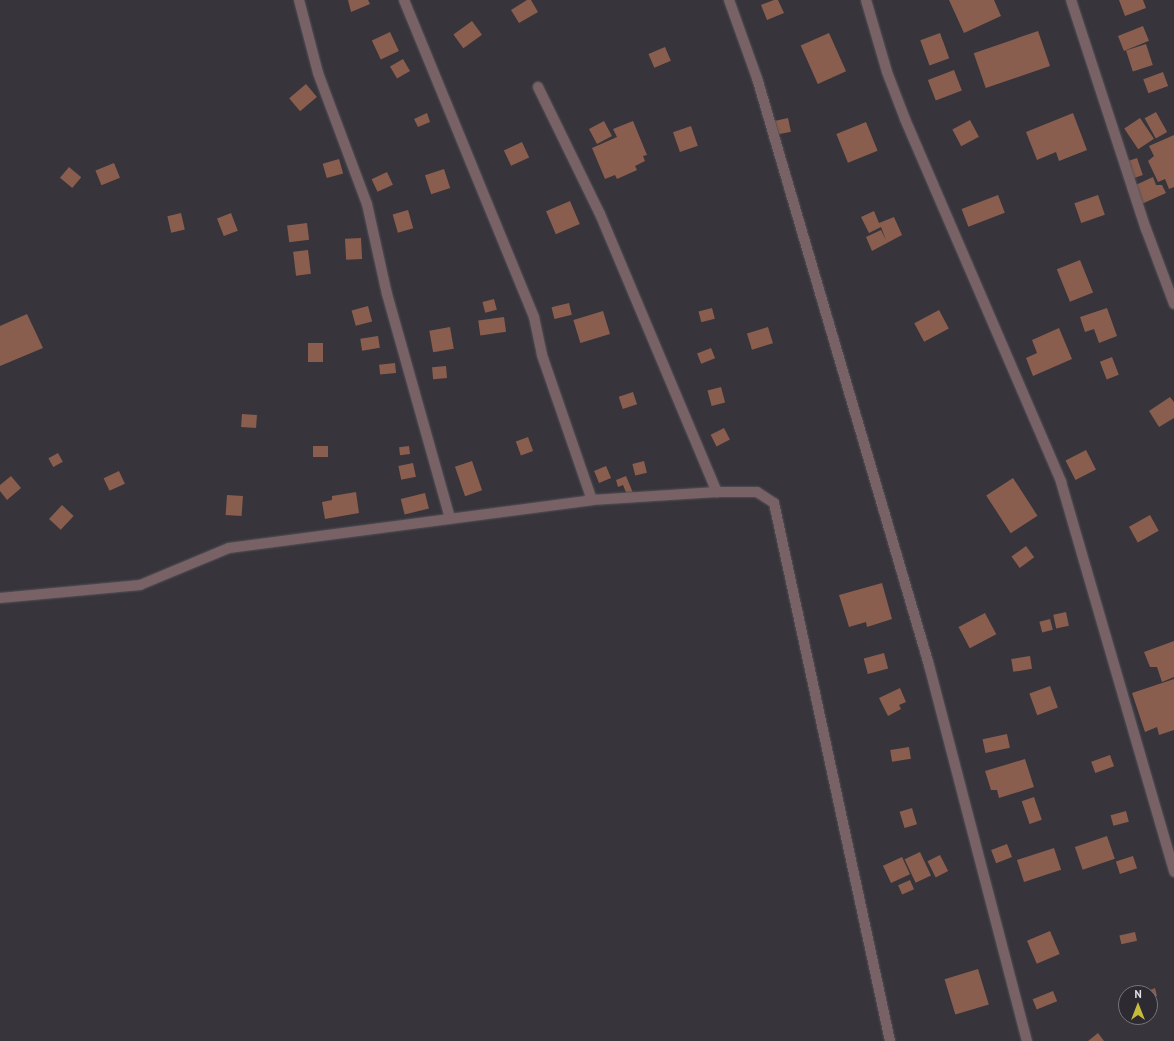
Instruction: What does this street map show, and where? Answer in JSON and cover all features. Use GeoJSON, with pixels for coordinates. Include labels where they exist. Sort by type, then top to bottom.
{"type":"FeatureCollection","features":[{"type":"Feature","properties":{"kind":"street"},"geometry":{"type":"LineString","coordinates":[[299,0],[318,73],[367,204],[387,294],[450,518]]}},
{"type":"Feature","properties":{"kind":"street"},"geometry":{"type":"LineString","coordinates":[[404,0],[534,317],[542,355],[592,500]]}},
{"type":"Feature","properties":{"kind":"street"},"geometry":{"type":"LineString","coordinates":[[729,0],[757,78],[929,665],[1027,1041]]}},
{"type":"Feature","properties":{"kind":"street"},"geometry":{"type":"LineString","coordinates":[[866,0],[887,72],[905,119],[1061,482],[1174,872]]}},
{"type":"Feature","properties":{"kind":"street"},"geometry":{"type":"LineString","coordinates":[[1071,0],[1146,229],[1174,304]]}},
{"type":"Feature","properties":{"kind":"street"},"geometry":{"type":"LineString","coordinates":[[538,86],[600,214],[717,492]]}},
{"type":"Feature","properties":{"kind":"street"},"geometry":{"type":"LineString","coordinates":[[0,598],[140,585],[229,548],[592,500],[717,492],[757,492],[774,503],[890,1041]]}},
{"type":"Feature","properties":{"kind":"building"},"geometry":{"type":"Polygon","coordinates":[[[348,0],[368,0],[370,4],[351,12],[348,0]]]}},
{"type":"Feature","properties":{"kind":"building"},"geometry":{"type":"Polygon","coordinates":[[[527,0],[531,0],[538,12],[519,23],[511,10],[527,0]]]}},
{"type":"Feature","properties":{"kind":"building"},"geometry":{"type":"Polygon","coordinates":[[[778,0],[784,13],[767,20],[761,5],[778,0]]]}},
{"type":"Feature","properties":{"kind":"building"},"geometry":{"type":"Polygon","coordinates":[[[949,0],[994,0],[1001,16],[964,33],[949,0]]]}},
{"type":"Feature","properties":{"kind":"building"},"geometry":{"type":"Polygon","coordinates":[[[1119,0],[1143,0],[1146,8],[1125,16],[1119,0]]]}},
{"type":"Feature","properties":{"kind":"building"},"geometry":{"type":"Polygon","coordinates":[[[472,21],[482,35],[463,48],[453,35],[472,21]]]}},
{"type":"Feature","properties":{"kind":"building"},"geometry":{"type":"Polygon","coordinates":[[[1143,26],[1149,41],[1124,51],[1118,36],[1143,26]]]}},
{"type":"Feature","properties":{"kind":"building"},"geometry":{"type":"Polygon","coordinates":[[[1038,31],[1050,66],[986,88],[974,53],[1038,31]]]}},
{"type":"Feature","properties":{"kind":"building"},"geometry":{"type":"Polygon","coordinates":[[[390,32],[399,51],[381,59],[372,40],[390,32]]]}},
{"type":"Feature","properties":{"kind":"building"},"geometry":{"type":"Polygon","coordinates":[[[829,33],[846,71],[818,84],[801,46],[829,33]]]}},
{"type":"Feature","properties":{"kind":"building"},"geometry":{"type":"Polygon","coordinates":[[[940,33],[949,58],[930,66],[920,40],[940,33]]]}},
{"type":"Feature","properties":{"kind":"building"},"geometry":{"type":"Polygon","coordinates":[[[1146,44],[1153,65],[1133,71],[1126,50],[1146,44]]]}},
{"type":"Feature","properties":{"kind":"building"},"geometry":{"type":"Polygon","coordinates":[[[665,47],[671,61],[654,68],[648,54],[665,47]]]}},
{"type":"Feature","properties":{"kind":"building"},"geometry":{"type":"Polygon","coordinates":[[[403,59],[410,71],[397,79],[390,66],[403,59]]]}},
{"type":"Feature","properties":{"kind":"building"},"geometry":{"type":"Polygon","coordinates":[[[954,70],[962,91],[936,101],[928,80],[954,70]]]}},
{"type":"Feature","properties":{"kind":"building"},"geometry":{"type":"Polygon","coordinates":[[[1163,72],[1168,86],[1148,93],[1143,79],[1163,72]]]}},
{"type":"Feature","properties":{"kind":"building"},"geometry":{"type":"Polygon","coordinates":[[[306,84],[317,97],[300,111],[289,98],[306,84]]]}},
{"type":"Feature","properties":{"kind":"building"},"geometry":{"type":"Polygon","coordinates":[[[1156,112],[1167,132],[1156,138],[1145,118],[1156,112]]]}},
{"type":"Feature","properties":{"kind":"building"},"geometry":{"type":"Polygon","coordinates":[[[427,113],[430,122],[418,127],[414,119],[427,113]]]}},
{"type":"Feature","properties":{"kind":"building"},"geometry":{"type":"Polygon","coordinates":[[[1073,113],[1087,150],[1059,161],[1056,152],[1037,160],[1026,132],[1073,113]]]}},
{"type":"Feature","properties":{"kind":"building"},"geometry":{"type":"Polygon","coordinates":[[[788,118],[791,132],[777,135],[774,121],[788,118]]]}},
{"type":"Feature","properties":{"kind":"building"},"geometry":{"type":"Polygon","coordinates":[[[1140,118],[1154,139],[1138,149],[1124,129],[1140,118]]]}},
{"type":"Feature","properties":{"kind":"building"},"geometry":{"type":"Polygon","coordinates":[[[970,120],[979,137],[961,146],[952,129],[970,120]]]}},
{"type":"Feature","properties":{"kind":"building"},"geometry":{"type":"Polygon","coordinates":[[[604,121],[612,136],[597,144],[589,129],[604,121]]]}},
{"type":"Feature","properties":{"kind":"building"},"geometry":{"type":"Polygon","coordinates":[[[633,121],[647,155],[643,156],[645,161],[635,166],[637,170],[617,179],[615,175],[605,179],[592,148],[617,137],[613,129],[633,121]]]}},
{"type":"Feature","properties":{"kind":"building"},"geometry":{"type":"Polygon","coordinates":[[[866,122],[878,151],[848,163],[836,134],[866,122]]]}},
{"type":"Feature","properties":{"kind":"building"},"geometry":{"type":"Polygon","coordinates":[[[691,126],[698,146],[680,152],[673,132],[691,126]]]}},
{"type":"Feature","properties":{"kind":"building"},"geometry":{"type":"Polygon","coordinates":[[[1174,135],[1174,187],[1169,189],[1165,179],[1158,182],[1148,161],[1154,156],[1149,146],[1174,135]]]}},
{"type":"Feature","properties":{"kind":"building"},"geometry":{"type":"Polygon","coordinates":[[[522,142],[529,157],[511,166],[504,150],[522,142]]]}},
{"type":"Feature","properties":{"kind":"building"},"geometry":{"type":"Polygon","coordinates":[[[1137,158],[1143,175],[1126,181],[1120,164],[1137,158]]]}},
{"type":"Feature","properties":{"kind":"building"},"geometry":{"type":"Polygon","coordinates":[[[339,159],[343,173],[327,178],[323,164],[339,159]]]}},
{"type":"Feature","properties":{"kind":"building"},"geometry":{"type":"Polygon","coordinates":[[[114,163],[120,178],[101,185],[95,170],[114,163]]]}},
{"type":"Feature","properties":{"kind":"building"},"geometry":{"type":"Polygon","coordinates":[[[69,167],[81,177],[72,188],[60,178],[69,167]]]}},
{"type":"Feature","properties":{"kind":"building"},"geometry":{"type":"Polygon","coordinates":[[[444,169],[450,188],[431,194],[425,175],[444,169]]]}},
{"type":"Feature","properties":{"kind":"building"},"geometry":{"type":"Polygon","coordinates":[[[387,172],[393,185],[378,192],[372,179],[387,172]]]}},
{"type":"Feature","properties":{"kind":"building"},"geometry":{"type":"Polygon","coordinates":[[[1153,177],[1156,185],[1162,185],[1166,193],[1135,207],[1127,189],[1153,177]]]}},
{"type":"Feature","properties":{"kind":"building"},"geometry":{"type":"Polygon","coordinates":[[[998,195],[1005,213],[968,227],[962,209],[998,195]]]}},
{"type":"Feature","properties":{"kind":"building"},"geometry":{"type":"Polygon","coordinates":[[[1098,195],[1105,215],[1081,223],[1074,203],[1098,195]]]}},
{"type":"Feature","properties":{"kind":"building"},"geometry":{"type":"Polygon","coordinates":[[[570,201],[580,224],[556,234],[546,211],[570,201]]]}},
{"type":"Feature","properties":{"kind":"building"},"geometry":{"type":"Polygon","coordinates":[[[408,210],[413,228],[398,233],[393,214],[408,210]]]}},
{"type":"Feature","properties":{"kind":"building"},"geometry":{"type":"Polygon","coordinates":[[[874,211],[879,223],[894,217],[902,235],[872,251],[866,237],[881,230],[886,240],[881,227],[869,233],[861,217],[874,211]]]}},
{"type":"Feature","properties":{"kind":"building"},"geometry":{"type":"Polygon","coordinates":[[[181,213],[185,230],[171,233],[167,216],[181,213]]]}},
{"type":"Feature","properties":{"kind":"building"},"geometry":{"type":"Polygon","coordinates":[[[231,213],[238,231],[224,236],[217,218],[231,213]]]}},
{"type":"Feature","properties":{"kind":"building"},"geometry":{"type":"Polygon","coordinates":[[[307,223],[309,240],[289,242],[287,225],[307,223]]]}},
{"type":"Feature","properties":{"kind":"building"},"geometry":{"type":"Polygon","coordinates":[[[361,238],[362,259],[346,260],[345,239],[361,238]]]}},
{"type":"Feature","properties":{"kind":"building"},"geometry":{"type":"Polygon","coordinates":[[[308,250],[311,274],[296,276],[293,252],[308,250]]]}},
{"type":"Feature","properties":{"kind":"building"},"geometry":{"type":"Polygon","coordinates":[[[1080,260],[1093,292],[1070,302],[1057,269],[1080,260]]]}},
{"type":"Feature","properties":{"kind":"building"},"geometry":{"type":"Polygon","coordinates":[[[494,299],[497,310],[485,313],[482,302],[494,299]]]}},
{"type":"Feature","properties":{"kind":"building"},"geometry":{"type":"Polygon","coordinates":[[[569,303],[572,315],[554,319],[552,307],[569,303]]]}},
{"type":"Feature","properties":{"kind":"building"},"geometry":{"type":"Polygon","coordinates":[[[368,306],[372,321],[356,326],[352,310],[368,306]]]}},
{"type":"Feature","properties":{"kind":"building"},"geometry":{"type":"Polygon","coordinates":[[[712,308],[715,319],[701,322],[698,312],[712,308]]]}},
{"type":"Feature","properties":{"kind":"building"},"geometry":{"type":"Polygon","coordinates":[[[1107,308],[1117,336],[1099,343],[1094,329],[1085,332],[1080,317],[1107,308]]]}},
{"type":"Feature","properties":{"kind":"building"},"geometry":{"type":"Polygon","coordinates":[[[939,310],[949,329],[924,342],[914,323],[939,310]]]}},
{"type":"Feature","properties":{"kind":"building"},"geometry":{"type":"Polygon","coordinates":[[[603,311],[610,334],[580,343],[573,320],[603,311]]]}},
{"type":"Feature","properties":{"kind":"building"},"geometry":{"type":"Polygon","coordinates":[[[27,314],[43,348],[0,366],[0,326],[27,314]]]}},
{"type":"Feature","properties":{"kind":"building"},"geometry":{"type":"Polygon","coordinates":[[[504,317],[506,332],[480,335],[478,321],[504,317]]]}},
{"type":"Feature","properties":{"kind":"building"},"geometry":{"type":"Polygon","coordinates":[[[450,327],[454,349],[433,352],[429,331],[450,327]]]}},
{"type":"Feature","properties":{"kind":"building"},"geometry":{"type":"Polygon","coordinates":[[[768,327],[773,343],[752,350],[747,333],[768,327]]]}},
{"type":"Feature","properties":{"kind":"building"},"geometry":{"type":"Polygon","coordinates":[[[1059,328],[1072,359],[1033,376],[1026,358],[1037,353],[1032,340],[1059,328]]]}},
{"type":"Feature","properties":{"kind":"building"},"geometry":{"type":"Polygon","coordinates":[[[378,336],[380,348],[362,351],[360,339],[378,336]]]}},
{"type":"Feature","properties":{"kind":"building"},"geometry":{"type":"Polygon","coordinates":[[[308,343],[323,343],[323,362],[308,362],[308,343]]]}},
{"type":"Feature","properties":{"kind":"building"},"geometry":{"type":"Polygon","coordinates":[[[711,348],[715,358],[701,364],[697,354],[711,348]]]}},
{"type":"Feature","properties":{"kind":"building"},"geometry":{"type":"Polygon","coordinates":[[[1112,357],[1119,375],[1107,379],[1100,362],[1112,357]]]}},
{"type":"Feature","properties":{"kind":"building"},"geometry":{"type":"Polygon","coordinates":[[[395,363],[396,373],[380,375],[379,365],[395,363]]]}},
{"type":"Feature","properties":{"kind":"building"},"geometry":{"type":"Polygon","coordinates":[[[446,366],[447,378],[433,379],[432,367],[446,366]]]}},
{"type":"Feature","properties":{"kind":"building"},"geometry":{"type":"Polygon","coordinates":[[[721,387],[725,402],[712,406],[707,391],[721,387]]]}},
{"type":"Feature","properties":{"kind":"building"},"geometry":{"type":"Polygon","coordinates":[[[633,392],[637,404],[623,409],[619,397],[633,392]]]}},
{"type":"Feature","properties":{"kind":"building"},"geometry":{"type":"Polygon","coordinates":[[[1170,397],[1174,402],[1174,418],[1159,427],[1149,411],[1170,397]]]}},
{"type":"Feature","properties":{"kind":"building"},"geometry":{"type":"Polygon","coordinates":[[[242,414],[257,415],[256,428],[241,427],[242,414]]]}},
{"type":"Feature","properties":{"kind":"building"},"geometry":{"type":"Polygon","coordinates":[[[724,428],[730,440],[717,446],[711,435],[724,428]]]}},
{"type":"Feature","properties":{"kind":"building"},"geometry":{"type":"Polygon","coordinates":[[[528,437],[533,451],[521,456],[516,441],[528,437]]]}},
{"type":"Feature","properties":{"kind":"building"},"geometry":{"type":"Polygon","coordinates":[[[313,446],[328,446],[328,457],[313,457],[313,446]]]}},
{"type":"Feature","properties":{"kind":"building"},"geometry":{"type":"Polygon","coordinates":[[[409,446],[410,454],[400,455],[399,447],[409,446]]]}},
{"type":"Feature","properties":{"kind":"building"},"geometry":{"type":"Polygon","coordinates":[[[1086,450],[1096,470],[1075,480],[1066,460],[1086,450]]]}},
{"type":"Feature","properties":{"kind":"building"},"geometry":{"type":"Polygon","coordinates":[[[58,453],[63,462],[53,467],[48,458],[58,453]]]}},
{"type":"Feature","properties":{"kind":"building"},"geometry":{"type":"Polygon","coordinates":[[[472,461],[482,490],[465,496],[455,467],[472,461]]]}},
{"type":"Feature","properties":{"kind":"building"},"geometry":{"type":"Polygon","coordinates":[[[644,461],[647,473],[635,476],[632,464],[644,461]]]}},
{"type":"Feature","properties":{"kind":"building"},"geometry":{"type":"Polygon","coordinates":[[[413,463],[416,477],[401,480],[398,466],[413,463]]]}},
{"type":"Feature","properties":{"kind":"building"},"geometry":{"type":"Polygon","coordinates":[[[606,466],[611,478],[599,483],[594,471],[606,466]]]}},
{"type":"Feature","properties":{"kind":"building"},"geometry":{"type":"Polygon","coordinates":[[[119,471],[125,484],[110,491],[104,478],[119,471]]]}},
{"type":"Feature","properties":{"kind":"building"},"geometry":{"type":"Polygon","coordinates":[[[11,476],[21,488],[7,500],[0,491],[0,485],[11,476]]]}},
{"type":"Feature","properties":{"kind":"building"},"geometry":{"type":"Polygon","coordinates":[[[626,476],[636,500],[630,502],[623,485],[618,487],[616,480],[626,476]]]}},
{"type":"Feature","properties":{"kind":"building"},"geometry":{"type":"Polygon","coordinates":[[[1013,478],[1038,516],[1011,533],[986,495],[1013,478]]]}},
{"type":"Feature","properties":{"kind":"building"},"geometry":{"type":"Polygon","coordinates":[[[356,492],[359,513],[325,519],[322,502],[332,500],[332,496],[356,492]]]}},
{"type":"Feature","properties":{"kind":"building"},"geometry":{"type":"Polygon","coordinates":[[[425,493],[429,509],[405,515],[401,499],[425,493]]]}},
{"type":"Feature","properties":{"kind":"building"},"geometry":{"type":"Polygon","coordinates":[[[227,495],[243,496],[242,516],[226,515],[227,495]]]}},
{"type":"Feature","properties":{"kind":"building"},"geometry":{"type":"Polygon","coordinates":[[[62,505],[74,516],[61,530],[49,519],[62,505]]]}},
{"type":"Feature","properties":{"kind":"building"},"geometry":{"type":"Polygon","coordinates":[[[1150,515],[1159,531],[1138,542],[1129,527],[1150,515]]]}},
{"type":"Feature","properties":{"kind":"building"},"geometry":{"type":"Polygon","coordinates":[[[1026,546],[1034,557],[1020,568],[1011,557],[1026,546]]]}},
{"type":"Feature","properties":{"kind":"building"},"geometry":{"type":"Polygon","coordinates":[[[882,583],[892,619],[867,627],[866,622],[849,627],[839,595],[882,583]]]}},
{"type":"Feature","properties":{"kind":"building"},"geometry":{"type":"Polygon","coordinates":[[[1066,612],[1069,626],[1056,628],[1053,615],[1066,612]]]}},
{"type":"Feature","properties":{"kind":"building"},"geometry":{"type":"Polygon","coordinates":[[[985,613],[996,634],[970,648],[959,627],[985,613]]]}},
{"type":"Feature","properties":{"kind":"building"},"geometry":{"type":"Polygon","coordinates":[[[1050,619],[1053,630],[1042,632],[1039,622],[1050,619]]]}},
{"type":"Feature","properties":{"kind":"building"},"geometry":{"type":"Polygon","coordinates":[[[1174,641],[1174,677],[1162,682],[1157,667],[1150,667],[1144,652],[1174,641]]]}},
{"type":"Feature","properties":{"kind":"building"},"geometry":{"type":"Polygon","coordinates":[[[884,653],[888,668],[868,674],[864,658],[884,653]]]}},
{"type":"Feature","properties":{"kind":"building"},"geometry":{"type":"Polygon","coordinates":[[[1030,656],[1032,669],[1013,672],[1011,659],[1030,656]]]}},
{"type":"Feature","properties":{"kind":"building"},"geometry":{"type":"Polygon","coordinates":[[[1174,679],[1174,730],[1159,735],[1157,727],[1145,732],[1132,693],[1174,679]]]}},
{"type":"Feature","properties":{"kind":"building"},"geometry":{"type":"Polygon","coordinates":[[[1050,686],[1058,708],[1037,715],[1029,694],[1050,686]]]}},
{"type":"Feature","properties":{"kind":"building"},"geometry":{"type":"Polygon","coordinates":[[[900,688],[906,702],[899,705],[901,709],[888,716],[879,698],[900,688]]]}},
{"type":"Feature","properties":{"kind":"building"},"geometry":{"type":"Polygon","coordinates":[[[1007,734],[1010,748],[985,753],[983,739],[1007,734]]]}},
{"type":"Feature","properties":{"kind":"building"},"geometry":{"type":"Polygon","coordinates":[[[909,747],[911,759],[892,762],[890,750],[909,747]]]}},
{"type":"Feature","properties":{"kind":"building"},"geometry":{"type":"Polygon","coordinates":[[[1110,755],[1114,766],[1095,773],[1091,762],[1110,755]]]}},
{"type":"Feature","properties":{"kind":"building"},"geometry":{"type":"Polygon","coordinates":[[[1025,759],[1034,787],[999,798],[997,790],[991,790],[985,771],[1025,759]]]}},
{"type":"Feature","properties":{"kind":"building"},"geometry":{"type":"Polygon","coordinates":[[[1034,797],[1042,820],[1030,824],[1022,801],[1034,797]]]}},
{"type":"Feature","properties":{"kind":"building"},"geometry":{"type":"Polygon","coordinates":[[[912,808],[917,824],[905,828],[900,812],[912,808]]]}},
{"type":"Feature","properties":{"kind":"building"},"geometry":{"type":"Polygon","coordinates":[[[1126,811],[1129,822],[1113,826],[1111,815],[1126,811]]]}},
{"type":"Feature","properties":{"kind":"building"},"geometry":{"type":"Polygon","coordinates":[[[1107,836],[1115,859],[1083,870],[1075,847],[1107,836]]]}},
{"type":"Feature","properties":{"kind":"building"},"geometry":{"type":"Polygon","coordinates":[[[1007,844],[1012,857],[996,863],[991,850],[1007,844]]]}},
{"type":"Feature","properties":{"kind":"building"},"geometry":{"type":"Polygon","coordinates":[[[1054,848],[1061,870],[1024,882],[1017,860],[1054,848]]]}},
{"type":"Feature","properties":{"kind":"building"},"geometry":{"type":"Polygon","coordinates":[[[920,852],[931,876],[916,883],[905,859],[920,852]]]}},
{"type":"Feature","properties":{"kind":"building"},"geometry":{"type":"Polygon","coordinates":[[[940,855],[948,871],[936,877],[928,861],[940,855]]]}},
{"type":"Feature","properties":{"kind":"building"},"geometry":{"type":"Polygon","coordinates":[[[1133,856],[1137,868],[1120,874],[1116,862],[1133,856]]]}},
{"type":"Feature","properties":{"kind":"building"},"geometry":{"type":"Polygon","coordinates":[[[902,857],[910,874],[891,883],[883,866],[902,857]]]}},
{"type":"Feature","properties":{"kind":"building"},"geometry":{"type":"Polygon","coordinates":[[[910,880],[914,889],[902,894],[898,885],[910,880]]]}},
{"type":"Feature","properties":{"kind":"building"},"geometry":{"type":"Polygon","coordinates":[[[1050,931],[1060,954],[1037,964],[1027,941],[1050,931]]]}},
{"type":"Feature","properties":{"kind":"building"},"geometry":{"type":"Polygon","coordinates":[[[1135,932],[1137,941],[1121,944],[1119,936],[1135,932]]]}},
{"type":"Feature","properties":{"kind":"building"},"geometry":{"type":"Polygon","coordinates":[[[978,969],[989,1004],[955,1015],[945,979],[978,969]]]}},
{"type":"Feature","properties":{"kind":"building"},"geometry":{"type":"Polygon","coordinates":[[[1053,991],[1057,1001],[1037,1009],[1033,999],[1053,991]]]}},
{"type":"Feature","properties":{"kind":"building"},"geometry":{"type":"Polygon","coordinates":[[[1098,1033],[1104,1041],[1088,1041],[1098,1033]]]}}]}
